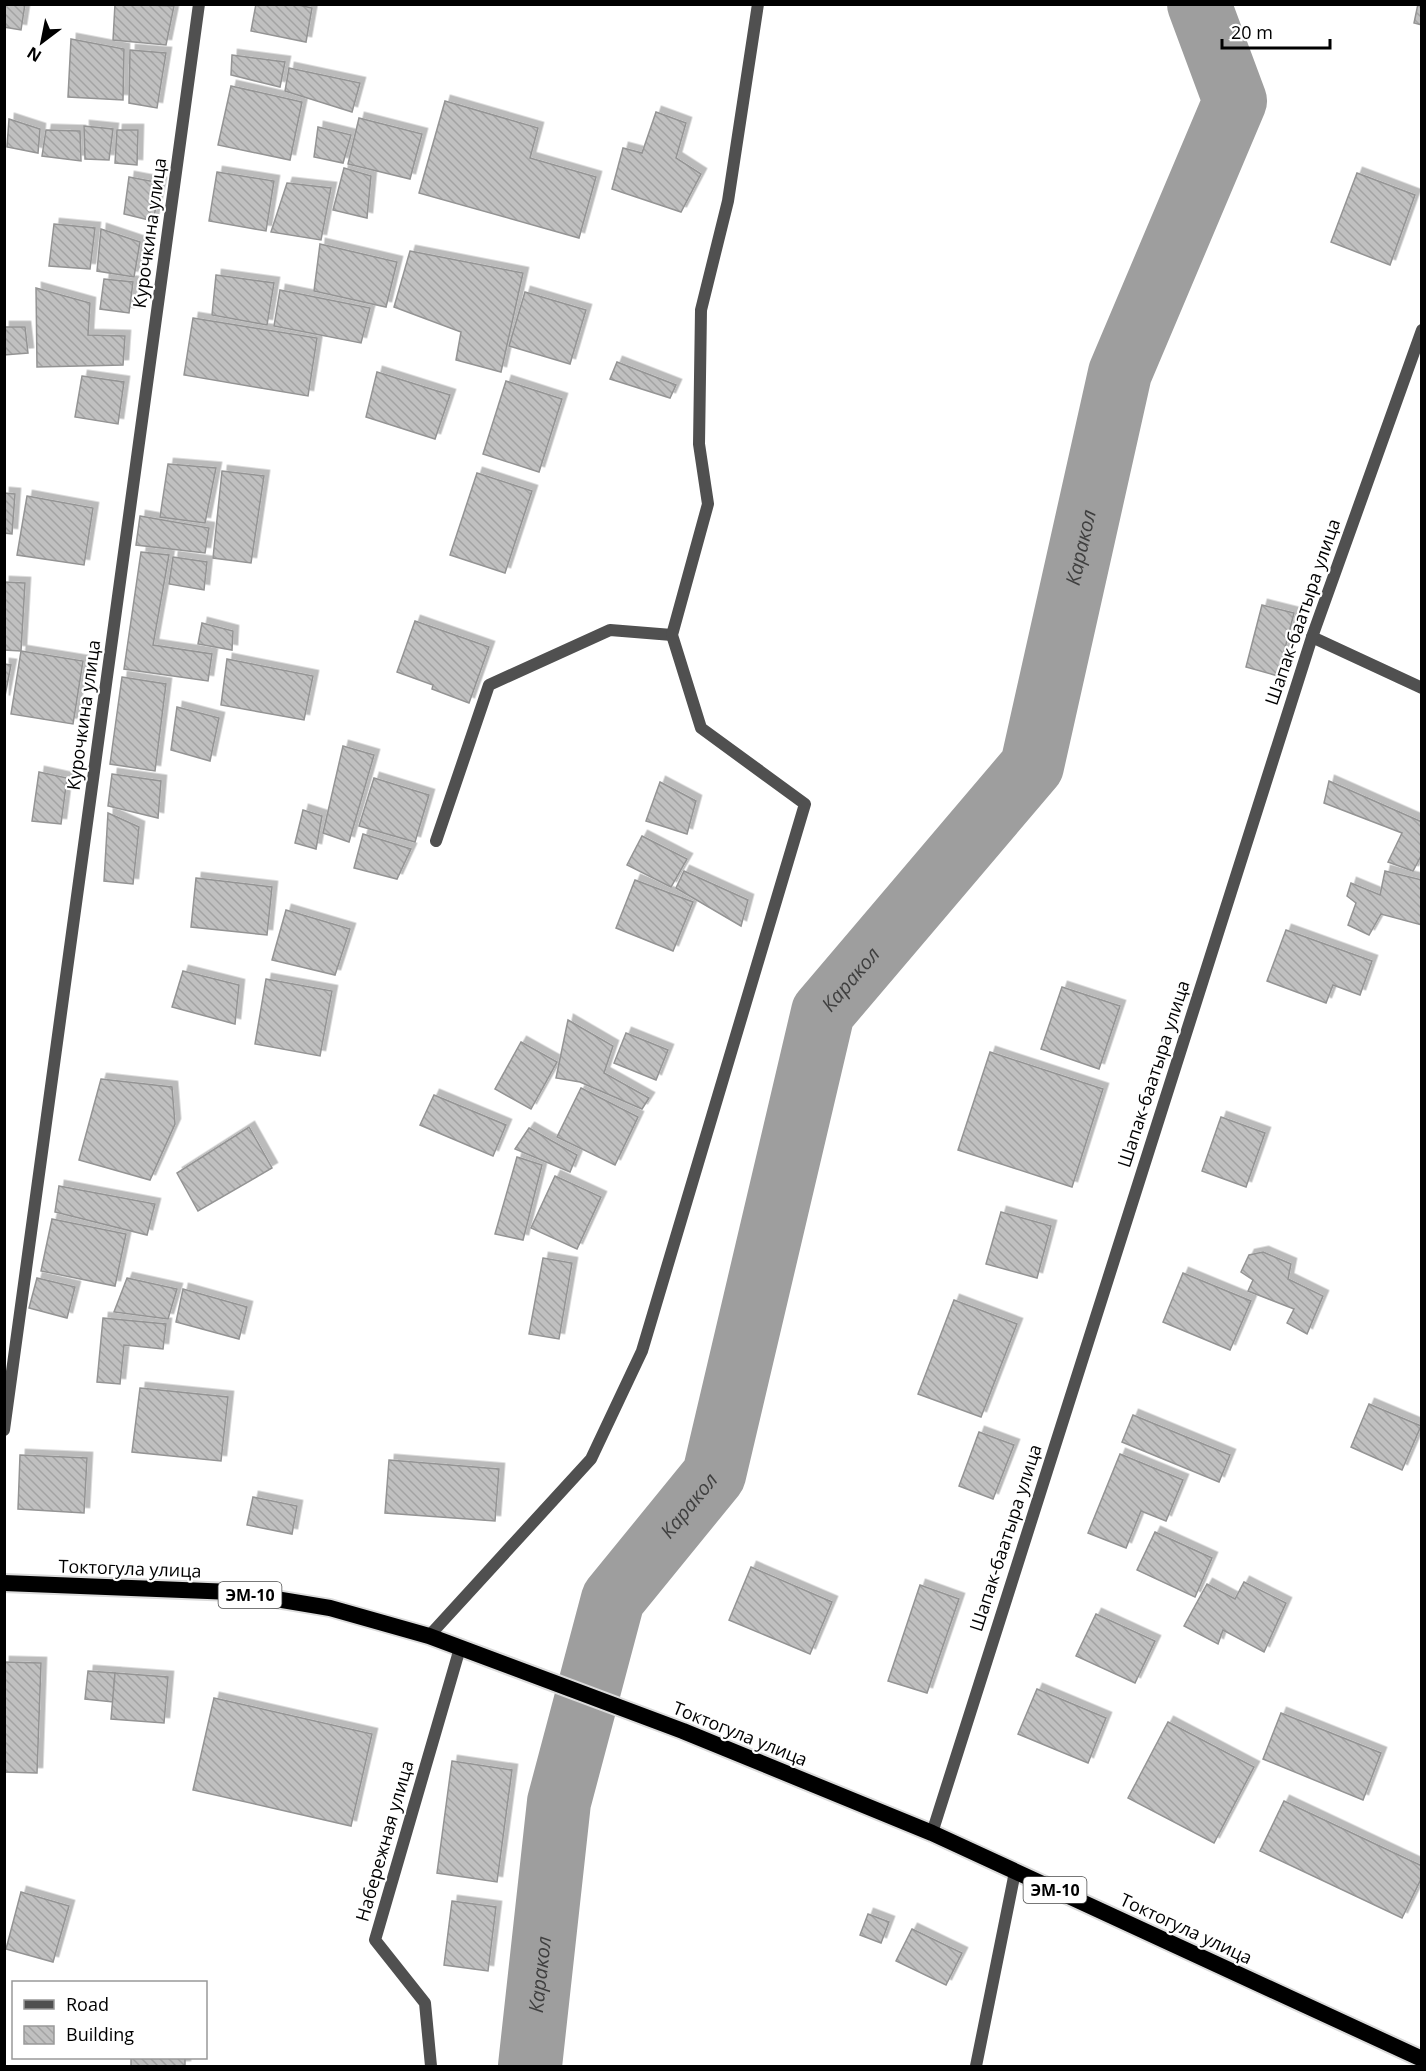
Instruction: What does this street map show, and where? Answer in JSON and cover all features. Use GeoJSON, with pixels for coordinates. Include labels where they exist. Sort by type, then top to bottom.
{"type":"FeatureCollection","features":[{"type":"Feature","properties":{"kind":"highway","name":"Токтогула улица"},"geometry":{"type":"LineString","coordinates":[[4,1583],[233,1592],[330,1608],[429,1636],[683,1731],[932,1833],[1422,2059]]}},
{"type":"Feature","properties":{"kind":"street","name":"Курочкина улица"},"geometry":{"type":"LineString","coordinates":[[4,1430],[199,4]]}},
{"type":"Feature","properties":{"kind":"street"},"geometry":{"type":"LineString","coordinates":[[429,1636],[591,1459],[642,1351],[804,804],[700,728],[672,635],[708,504],[699,444],[701,310],[728,201],[758,4]]}},
{"type":"Feature","properties":{"kind":"street","name":"Шапак-баатыра улица"},"geometry":{"type":"LineString","coordinates":[[932,1833],[1312,637],[1422,330]]}},
{"type":"Feature","properties":{"kind":"street"},"geometry":{"type":"LineString","coordinates":[[436,842],[489,685],[609,630],[672,635]]}},
{"type":"Feature","properties":{"kind":"street"},"geometry":{"type":"LineString","coordinates":[[1312,637],[1422,688]]}},
{"type":"Feature","properties":{"kind":"street","name":"Набережная улица"},"geometry":{"type":"LineString","coordinates":[[431,2067],[425,2003],[375,1940],[460,1648]]}},
{"type":"Feature","properties":{"kind":"street"},"geometry":{"type":"LineString","coordinates":[[976,2067],[1015,1872]]}},
{"type":"Feature","properties":{"kind":"building"},"geometry":{"type":"Polygon","coordinates":[[[4,4],[25,4],[21,30],[4,27],[4,4]]]}},
{"type":"Feature","properties":{"kind":"building"},"geometry":{"type":"Polygon","coordinates":[[[115,4],[174,6],[166,45],[113,40],[115,4]]]}},
{"type":"Feature","properties":{"kind":"building"},"geometry":{"type":"Polygon","coordinates":[[[256,4],[294,4],[312,8],[306,42],[251,31],[256,4]]]}},
{"type":"Feature","properties":{"kind":"building"},"geometry":{"type":"Polygon","coordinates":[[[1418,4],[1422,4],[1422,25],[1414,23],[1418,4]]]}},
{"type":"Feature","properties":{"kind":"building"},"geometry":{"type":"Polygon","coordinates":[[[71,39],[124,49],[123,100],[68,97],[71,39]]]}},
{"type":"Feature","properties":{"kind":"building"},"geometry":{"type":"Polygon","coordinates":[[[130,50],[166,53],[157,108],[129,103],[130,50]]]}},
{"type":"Feature","properties":{"kind":"building"},"geometry":{"type":"Polygon","coordinates":[[[232,55],[285,62],[280,87],[231,75],[232,55]]]}},
{"type":"Feature","properties":{"kind":"building"},"geometry":{"type":"Polygon","coordinates":[[[289,68],[360,83],[352,112],[285,91],[289,68]]]}},
{"type":"Feature","properties":{"kind":"building"},"geometry":{"type":"Polygon","coordinates":[[[231,86],[302,102],[290,160],[218,145],[231,86]]]}},
{"type":"Feature","properties":{"kind":"building"},"geometry":{"type":"Polygon","coordinates":[[[445,101],[538,128],[530,158],[596,177],[579,238],[419,193],[445,101]]]}},
{"type":"Feature","properties":{"kind":"building"},"geometry":{"type":"Polygon","coordinates":[[[656,112],[686,123],[676,158],[701,174],[681,212],[612,189],[623,148],[642,153],[656,112]]]}},
{"type":"Feature","properties":{"kind":"building"},"geometry":{"type":"Polygon","coordinates":[[[359,118],[422,134],[410,179],[348,164],[359,118]]]}},
{"type":"Feature","properties":{"kind":"building"},"geometry":{"type":"Polygon","coordinates":[[[9,119],[40,129],[38,153],[7,147],[9,119]]]}},
{"type":"Feature","properties":{"kind":"building"},"geometry":{"type":"Polygon","coordinates":[[[84,126],[113,129],[109,160],[85,159],[84,126]]]}},
{"type":"Feature","properties":{"kind":"building"},"geometry":{"type":"Polygon","coordinates":[[[318,127],[351,135],[343,163],[314,157],[318,127]]]}},
{"type":"Feature","properties":{"kind":"building"},"geometry":{"type":"Polygon","coordinates":[[[46,130],[80,131],[81,161],[42,156],[46,130]]]}},
{"type":"Feature","properties":{"kind":"building"},"geometry":{"type":"Polygon","coordinates":[[[117,130],[138,130],[137,165],[115,163],[117,130]]]}},
{"type":"Feature","properties":{"kind":"building"},"geometry":{"type":"Polygon","coordinates":[[[344,168],[371,176],[367,218],[333,210],[344,168]]]}},
{"type":"Feature","properties":{"kind":"building"},"geometry":{"type":"Polygon","coordinates":[[[217,172],[274,181],[266,231],[209,221],[217,172]]]}},
{"type":"Feature","properties":{"kind":"building"},"geometry":{"type":"Polygon","coordinates":[[[1357,173],[1415,195],[1390,265],[1331,242],[1357,173]]]}},
{"type":"Feature","properties":{"kind":"building"},"geometry":{"type":"Polygon","coordinates":[[[129,177],[161,183],[153,221],[124,214],[129,177]]]}},
{"type":"Feature","properties":{"kind":"building"},"geometry":{"type":"Polygon","coordinates":[[[287,183],[331,188],[321,240],[271,232],[287,183]]]}},
{"type":"Feature","properties":{"kind":"building"},"geometry":{"type":"Polygon","coordinates":[[[54,224],[95,228],[90,269],[49,266],[54,224]]]}},
{"type":"Feature","properties":{"kind":"building"},"geometry":{"type":"Polygon","coordinates":[[[101,229],[140,242],[134,277],[97,271],[101,229]]]}},
{"type":"Feature","properties":{"kind":"building"},"geometry":{"type":"Polygon","coordinates":[[[320,244],[397,262],[386,307],[314,291],[320,244]]]}},
{"type":"Feature","properties":{"kind":"building"},"geometry":{"type":"Polygon","coordinates":[[[410,251],[523,273],[501,372],[456,360],[461,332],[394,307],[410,251]]]}},
{"type":"Feature","properties":{"kind":"building"},"geometry":{"type":"Polygon","coordinates":[[[216,275],[274,283],[267,325],[212,315],[216,275]]]}},
{"type":"Feature","properties":{"kind":"building"},"geometry":{"type":"Polygon","coordinates":[[[104,279],[133,282],[129,313],[100,309],[104,279]]]}},
{"type":"Feature","properties":{"kind":"building"},"geometry":{"type":"Polygon","coordinates":[[[36,288],[90,303],[88,335],[125,336],[123,365],[37,367],[36,288]]]}},
{"type":"Feature","properties":{"kind":"building"},"geometry":{"type":"Polygon","coordinates":[[[280,290],[370,308],[361,343],[274,326],[280,290]]]}},
{"type":"Feature","properties":{"kind":"building"},"geometry":{"type":"Polygon","coordinates":[[[525,292],[586,310],[570,364],[509,346],[525,292]]]}},
{"type":"Feature","properties":{"kind":"building"},"geometry":{"type":"Polygon","coordinates":[[[193,318],[317,338],[308,396],[184,375],[193,318]]]}},
{"type":"Feature","properties":{"kind":"building"},"geometry":{"type":"Polygon","coordinates":[[[4,327],[25,327],[28,353],[4,355],[4,327]]]}},
{"type":"Feature","properties":{"kind":"building"},"geometry":{"type":"Polygon","coordinates":[[[617,362],[676,385],[670,398],[610,379],[617,362]]]}},
{"type":"Feature","properties":{"kind":"building"},"geometry":{"type":"Polygon","coordinates":[[[377,372],[450,395],[435,439],[366,417],[377,372]]]}},
{"type":"Feature","properties":{"kind":"building"},"geometry":{"type":"Polygon","coordinates":[[[82,376],[124,382],[118,424],[75,417],[82,376]]]}},
{"type":"Feature","properties":{"kind":"building"},"geometry":{"type":"Polygon","coordinates":[[[506,381],[562,399],[539,472],[483,454],[506,381]]]}},
{"type":"Feature","properties":{"kind":"building"},"geometry":{"type":"Polygon","coordinates":[[[168,464],[216,468],[205,523],[160,517],[168,464]]]}},
{"type":"Feature","properties":{"kind":"building"},"geometry":{"type":"Polygon","coordinates":[[[222,471],[264,476],[251,563],[213,558],[222,471]]]}},
{"type":"Feature","properties":{"kind":"building"},"geometry":{"type":"Polygon","coordinates":[[[477,473],[532,491],[505,573],[450,555],[477,473]]]}},
{"type":"Feature","properties":{"kind":"building"},"geometry":{"type":"Polygon","coordinates":[[[4,493],[15,494],[12,534],[4,533],[4,493]]]}},
{"type":"Feature","properties":{"kind":"building"},"geometry":{"type":"Polygon","coordinates":[[[27,496],[93,508],[84,565],[17,555],[27,496]]]}},
{"type":"Feature","properties":{"kind":"building"},"geometry":{"type":"Polygon","coordinates":[[[140,516],[209,528],[205,553],[136,545],[140,516]]]}},
{"type":"Feature","properties":{"kind":"building"},"geometry":{"type":"Polygon","coordinates":[[[141,552],[169,555],[153,645],[212,654],[208,681],[124,669],[141,552]]]}},
{"type":"Feature","properties":{"kind":"building"},"geometry":{"type":"Polygon","coordinates":[[[173,557],[207,562],[204,590],[169,584],[173,557]]]}},
{"type":"Feature","properties":{"kind":"building"},"geometry":{"type":"Polygon","coordinates":[[[4,582],[25,583],[21,651],[4,650],[4,582]]]}},
{"type":"Feature","properties":{"kind":"building"},"geometry":{"type":"Polygon","coordinates":[[[1262,605],[1294,613],[1278,676],[1246,667],[1262,605]]]}},
{"type":"Feature","properties":{"kind":"building"},"geometry":{"type":"Polygon","coordinates":[[[415,621],[489,647],[469,703],[432,689],[433,685],[397,672],[415,621]]]}},
{"type":"Feature","properties":{"kind":"building"},"geometry":{"type":"Polygon","coordinates":[[[202,623],[233,631],[232,650],[198,644],[202,623]]]}},
{"type":"Feature","properties":{"kind":"building"},"geometry":{"type":"Polygon","coordinates":[[[21,651],[83,661],[73,724],[11,714],[21,651]]]}},
{"type":"Feature","properties":{"kind":"building"},"geometry":{"type":"Polygon","coordinates":[[[227,659],[313,676],[304,720],[221,705],[227,659]]]}},
{"type":"Feature","properties":{"kind":"building"},"geometry":{"type":"Polygon","coordinates":[[[4,664],[11,665],[4,701],[4,664]]]}},
{"type":"Feature","properties":{"kind":"building"},"geometry":{"type":"Polygon","coordinates":[[[122,677],[166,684],[155,771],[110,764],[122,677]]]}},
{"type":"Feature","properties":{"kind":"building"},"geometry":{"type":"Polygon","coordinates":[[[177,707],[219,718],[210,761],[171,750],[177,707]]]}},
{"type":"Feature","properties":{"kind":"building"},"geometry":{"type":"Polygon","coordinates":[[[343,746],[374,755],[349,842],[323,833],[343,746]]]}},
{"type":"Feature","properties":{"kind":"building"},"geometry":{"type":"Polygon","coordinates":[[[39,772],[67,778],[61,824],[32,821],[39,772]]]}},
{"type":"Feature","properties":{"kind":"building"},"geometry":{"type":"Polygon","coordinates":[[[112,774],[161,781],[158,818],[108,806],[112,774]]]}},
{"type":"Feature","properties":{"kind":"building"},"geometry":{"type":"Polygon","coordinates":[[[374,778],[429,795],[415,842],[359,826],[374,778]]]}},
{"type":"Feature","properties":{"kind":"building"},"geometry":{"type":"Polygon","coordinates":[[[1329,781],[1422,822],[1422,854],[1413,871],[1388,862],[1402,833],[1324,803],[1329,781]]]}},
{"type":"Feature","properties":{"kind":"building"},"geometry":{"type":"Polygon","coordinates":[[[660,782],[696,801],[687,834],[646,821],[660,782]]]}},
{"type":"Feature","properties":{"kind":"building"},"geometry":{"type":"Polygon","coordinates":[[[303,810],[322,816],[316,849],[295,843],[303,810]]]}},
{"type":"Feature","properties":{"kind":"building"},"geometry":{"type":"Polygon","coordinates":[[[108,813],[139,827],[133,884],[104,881],[108,813]]]}},
{"type":"Feature","properties":{"kind":"building"},"geometry":{"type":"Polygon","coordinates":[[[363,834],[411,849],[397,879],[354,868],[363,834]]]}},
{"type":"Feature","properties":{"kind":"building"},"geometry":{"type":"Polygon","coordinates":[[[642,836],[687,859],[671,887],[627,865],[642,836]]]}},
{"type":"Feature","properties":{"kind":"building"},"geometry":{"type":"Polygon","coordinates":[[[684,871],[748,900],[741,926],[676,888],[684,871]]]}},
{"type":"Feature","properties":{"kind":"building"},"geometry":{"type":"Polygon","coordinates":[[[1385,871],[1422,880],[1422,925],[1381,914],[1369,935],[1348,925],[1356,903],[1347,896],[1351,883],[1380,895],[1385,871]]]}},
{"type":"Feature","properties":{"kind":"building"},"geometry":{"type":"Polygon","coordinates":[[[196,878],[272,887],[267,935],[191,927],[196,878]]]}},
{"type":"Feature","properties":{"kind":"building"},"geometry":{"type":"Polygon","coordinates":[[[635,880],[693,902],[673,951],[616,928],[635,880]]]}},
{"type":"Feature","properties":{"kind":"building"},"geometry":{"type":"Polygon","coordinates":[[[286,910],[350,929],[335,975],[272,960],[286,910]]]}},
{"type":"Feature","properties":{"kind":"building"},"geometry":{"type":"Polygon","coordinates":[[[1286,930],[1372,961],[1360,995],[1333,985],[1326,1003],[1267,981],[1286,930]]]}},
{"type":"Feature","properties":{"kind":"building"},"geometry":{"type":"Polygon","coordinates":[[[183,971],[239,985],[235,1024],[172,1007],[183,971]]]}},
{"type":"Feature","properties":{"kind":"building"},"geometry":{"type":"Polygon","coordinates":[[[266,979],[332,991],[320,1056],[255,1044],[266,979]]]}},
{"type":"Feature","properties":{"kind":"building"},"geometry":{"type":"Polygon","coordinates":[[[1062,987],[1120,1006],[1099,1069],[1041,1049],[1062,987]]]}},
{"type":"Feature","properties":{"kind":"building"},"geometry":{"type":"Polygon","coordinates":[[[568,1020],[613,1046],[604,1073],[649,1098],[642,1109],[580,1082],[556,1078],[568,1020]]]}},
{"type":"Feature","properties":{"kind":"building"},"geometry":{"type":"Polygon","coordinates":[[[626,1033],[668,1050],[656,1080],[614,1063],[626,1033]]]}},
{"type":"Feature","properties":{"kind":"building"},"geometry":{"type":"Polygon","coordinates":[[[521,1042],[557,1062],[531,1109],[495,1089],[521,1042]]]}},
{"type":"Feature","properties":{"kind":"building"},"geometry":{"type":"Polygon","coordinates":[[[990,1052],[1103,1089],[1072,1187],[958,1150],[990,1052]]]}},
{"type":"Feature","properties":{"kind":"building"},"geometry":{"type":"Polygon","coordinates":[[[101,1079],[172,1087],[175,1124],[150,1180],[79,1160],[101,1079]]]}},
{"type":"Feature","properties":{"kind":"building"},"geometry":{"type":"Polygon","coordinates":[[[581,1088],[638,1117],[615,1165],[557,1137],[581,1088]]]}},
{"type":"Feature","properties":{"kind":"building"},"geometry":{"type":"Polygon","coordinates":[[[434,1095],[506,1125],[493,1156],[420,1125],[434,1095]]]}},
{"type":"Feature","properties":{"kind":"building"},"geometry":{"type":"Polygon","coordinates":[[[1221,1117],[1265,1133],[1246,1187],[1202,1171],[1221,1117]]]}},
{"type":"Feature","properties":{"kind":"building"},"geometry":{"type":"Polygon","coordinates":[[[249,1127],[272,1168],[198,1211],[177,1173],[249,1127]]]}},
{"type":"Feature","properties":{"kind":"building"},"geometry":{"type":"Polygon","coordinates":[[[529,1128],[577,1155],[570,1172],[515,1149],[529,1128]]]}},
{"type":"Feature","properties":{"kind":"building"},"geometry":{"type":"Polygon","coordinates":[[[517,1157],[542,1165],[523,1240],[495,1234],[517,1157]]]}},
{"type":"Feature","properties":{"kind":"building"},"geometry":{"type":"Polygon","coordinates":[[[555,1176],[601,1197],[577,1249],[531,1228],[555,1176]]]}},
{"type":"Feature","properties":{"kind":"building"},"geometry":{"type":"Polygon","coordinates":[[[59,1186],[155,1204],[147,1235],[55,1212],[59,1186]]]}},
{"type":"Feature","properties":{"kind":"building"},"geometry":{"type":"Polygon","coordinates":[[[1001,1212],[1051,1226],[1037,1278],[986,1264],[1001,1212]]]}},
{"type":"Feature","properties":{"kind":"building"},"geometry":{"type":"Polygon","coordinates":[[[52,1219],[126,1234],[115,1286],[41,1271],[52,1219]]]}},
{"type":"Feature","properties":{"kind":"building"},"geometry":{"type":"Polygon","coordinates":[[[1263,1252],[1291,1264],[1288,1279],[1323,1296],[1307,1334],[1287,1323],[1294,1309],[1248,1291],[1253,1280],[1241,1272],[1249,1255],[1263,1252]]]}},
{"type":"Feature","properties":{"kind":"building"},"geometry":{"type":"Polygon","coordinates":[[[543,1258],[572,1263],[559,1339],[529,1334],[543,1258]]]}},
{"type":"Feature","properties":{"kind":"building"},"geometry":{"type":"Polygon","coordinates":[[[1183,1273],[1251,1301],[1230,1350],[1163,1322],[1183,1273]]]}},
{"type":"Feature","properties":{"kind":"building"},"geometry":{"type":"Polygon","coordinates":[[[37,1278],[75,1287],[67,1318],[29,1308],[37,1278]]]}},
{"type":"Feature","properties":{"kind":"building"},"geometry":{"type":"Polygon","coordinates":[[[127,1278],[177,1289],[168,1319],[114,1312],[127,1278]]]}},
{"type":"Feature","properties":{"kind":"building"},"geometry":{"type":"Polygon","coordinates":[[[183,1289],[247,1307],[239,1339],[176,1322],[183,1289]]]}},
{"type":"Feature","properties":{"kind":"building"},"geometry":{"type":"Polygon","coordinates":[[[954,1300],[1017,1324],[981,1417],[918,1394],[954,1300]]]}},
{"type":"Feature","properties":{"kind":"building"},"geometry":{"type":"Polygon","coordinates":[[[103,1318],[166,1324],[163,1349],[124,1345],[120,1384],[97,1382],[103,1318]]]}},
{"type":"Feature","properties":{"kind":"building"},"geometry":{"type":"Polygon","coordinates":[[[140,1388],[228,1397],[221,1461],[132,1452],[140,1388]]]}},
{"type":"Feature","properties":{"kind":"building"},"geometry":{"type":"Polygon","coordinates":[[[1369,1404],[1421,1426],[1402,1470],[1351,1447],[1369,1404]]]}},
{"type":"Feature","properties":{"kind":"building"},"geometry":{"type":"Polygon","coordinates":[[[1133,1415],[1230,1455],[1219,1482],[1122,1442],[1133,1415]]]}},
{"type":"Feature","properties":{"kind":"building"},"geometry":{"type":"Polygon","coordinates":[[[979,1432],[1014,1445],[993,1499],[959,1486],[979,1432]]]}},
{"type":"Feature","properties":{"kind":"building"},"geometry":{"type":"Polygon","coordinates":[[[1120,1454],[1183,1480],[1166,1521],[1141,1511],[1126,1548],[1088,1533],[1120,1454]]]}},
{"type":"Feature","properties":{"kind":"building"},"geometry":{"type":"Polygon","coordinates":[[[20,1455],[87,1458],[84,1513],[18,1509],[20,1455]]]}},
{"type":"Feature","properties":{"kind":"building"},"geometry":{"type":"Polygon","coordinates":[[[389,1460],[499,1469],[495,1521],[385,1513],[389,1460]]]}},
{"type":"Feature","properties":{"kind":"building"},"geometry":{"type":"Polygon","coordinates":[[[253,1497],[297,1506],[292,1534],[247,1525],[253,1497]]]}},
{"type":"Feature","properties":{"kind":"building"},"geometry":{"type":"Polygon","coordinates":[[[1155,1532],[1212,1558],[1195,1597],[1137,1570],[1155,1532]]]}},
{"type":"Feature","properties":{"kind":"building"},"geometry":{"type":"Polygon","coordinates":[[[751,1567],[832,1602],[810,1654],[729,1620],[751,1567]]]}},
{"type":"Feature","properties":{"kind":"building"},"geometry":{"type":"Polygon","coordinates":[[[1244,1582],[1286,1603],[1264,1652],[1223,1630],[1218,1644],[1184,1626],[1207,1584],[1235,1599],[1244,1582]]]}},
{"type":"Feature","properties":{"kind":"building"},"geometry":{"type":"Polygon","coordinates":[[[920,1585],[959,1599],[927,1693],[888,1681],[920,1585]]]}},
{"type":"Feature","properties":{"kind":"building"},"geometry":{"type":"Polygon","coordinates":[[[1096,1614],[1155,1641],[1135,1683],[1076,1656],[1096,1614]]]}},
{"type":"Feature","properties":{"kind":"building"},"geometry":{"type":"Polygon","coordinates":[[[4,1662],[41,1663],[37,1773],[4,1772],[4,1662]]]}},
{"type":"Feature","properties":{"kind":"building"},"geometry":{"type":"Polygon","coordinates":[[[88,1671],[115,1673],[113,1702],[85,1699],[88,1671]]]}},
{"type":"Feature","properties":{"kind":"building"},"geometry":{"type":"Polygon","coordinates":[[[115,1673],[168,1677],[164,1723],[111,1719],[115,1673]]]}},
{"type":"Feature","properties":{"kind":"building"},"geometry":{"type":"Polygon","coordinates":[[[1037,1689],[1106,1718],[1088,1763],[1018,1734],[1037,1689]]]}},
{"type":"Feature","properties":{"kind":"building"},"geometry":{"type":"Polygon","coordinates":[[[214,1698],[372,1734],[351,1826],[193,1790],[214,1698]]]}},
{"type":"Feature","properties":{"kind":"building"},"geometry":{"type":"Polygon","coordinates":[[[1281,1713],[1381,1753],[1363,1800],[1263,1759],[1281,1713]]]}},
{"type":"Feature","properties":{"kind":"building"},"geometry":{"type":"Polygon","coordinates":[[[1168,1722],[1254,1767],[1214,1843],[1128,1798],[1168,1722]]]}},
{"type":"Feature","properties":{"kind":"building"},"geometry":{"type":"Polygon","coordinates":[[[452,1761],[512,1770],[497,1882],[437,1873],[452,1761]]]}},
{"type":"Feature","properties":{"kind":"building"},"geometry":{"type":"Polygon","coordinates":[[[1284,1801],[1422,1866],[1422,1877],[1402,1918],[1260,1851],[1284,1801]]]}},
{"type":"Feature","properties":{"kind":"building"},"geometry":{"type":"Polygon","coordinates":[[[21,1892],[69,1906],[53,1962],[6,1949],[21,1892]]]}},
{"type":"Feature","properties":{"kind":"building"},"geometry":{"type":"Polygon","coordinates":[[[452,1901],[496,1907],[488,1971],[444,1965],[452,1901]]]}},
{"type":"Feature","properties":{"kind":"building"},"geometry":{"type":"Polygon","coordinates":[[[868,1914],[889,1922],[881,1943],[860,1935],[868,1914]]]}},
{"type":"Feature","properties":{"kind":"building"},"geometry":{"type":"Polygon","coordinates":[[[912,1929],[962,1953],[946,1985],[896,1961],[912,1929]]]}},
{"type":"Feature","properties":{"kind":"building"},"geometry":{"type":"Polygon","coordinates":[[[131,2059],[185,2059],[185,2066],[131,2066],[131,2059]]]}},
{"type":"Feature","properties":{"kind":"waterway","name":"Каракол"},"geometry":{"type":"LineString","coordinates":[[530,2066],[559,1802],[613,1599],[714,1475],[823,1012],[1032,766],[1120,373],[1235,101],[1199,4]]}}]}
